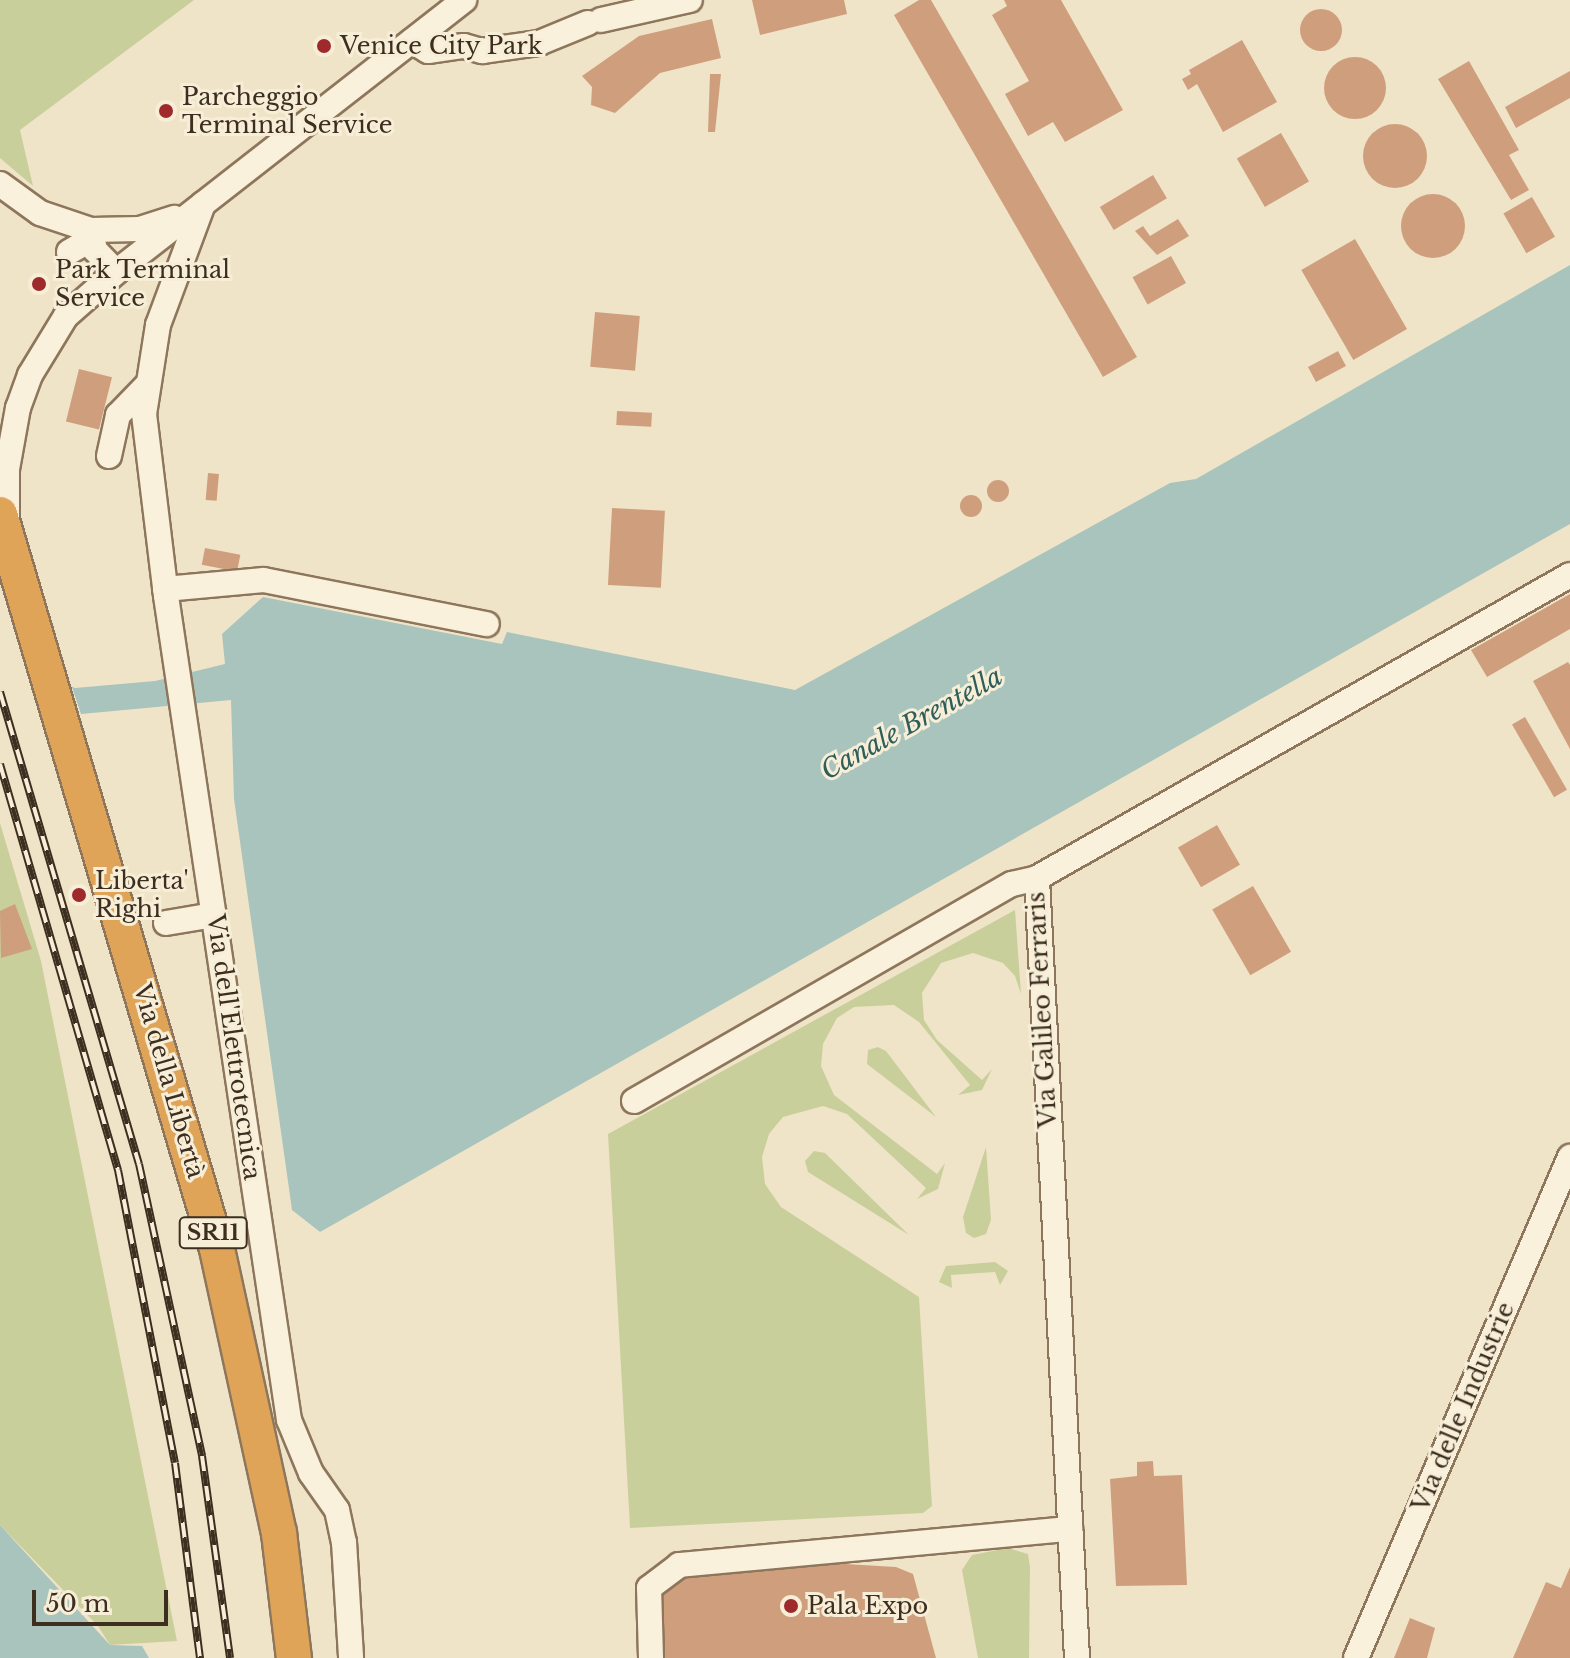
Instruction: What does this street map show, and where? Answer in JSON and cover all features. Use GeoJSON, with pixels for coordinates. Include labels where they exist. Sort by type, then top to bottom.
{"type":"FeatureCollection","features":[{"type":"Feature","properties":{"kind":"highway","name":"Via della Libertà"},"geometry":{"type":"LineString","coordinates":[[0,514],[11,552],[6,596],[217,1249],[279,1533],[294,1658]]}},
{"type":"Feature","properties":{"kind":"highway","name":"Via della Libertà"},"geometry":{"type":"LineString","coordinates":[[80,822],[196,1251],[258,1535],[273,1658]]}},
{"type":"Feature","properties":{"kind":"street"},"geometry":{"type":"LineString","coordinates":[[97,253],[197,208],[464,0]]}},
{"type":"Feature","properties":{"kind":"street"},"geometry":{"type":"LineString","coordinates":[[412,41],[428,51],[464,46],[482,51],[539,43],[594,22],[690,0]]}},
{"type":"Feature","properties":{"kind":"street"},"geometry":{"type":"LineString","coordinates":[[0,184],[97,253]]}},
{"type":"Feature","properties":{"kind":"street"},"geometry":{"type":"LineString","coordinates":[[11,552],[7,469],[30,375],[66,316],[97,253],[123,232],[197,208]]}},
{"type":"Feature","properties":{"kind":"street"},"geometry":{"type":"LineString","coordinates":[[197,208],[158,325],[146,386],[144,414],[165,589],[264,580],[487,624]]}},
{"type":"Feature","properties":{"kind":"street"},"geometry":{"type":"LineString","coordinates":[[109,456],[118,415],[146,386]]}},
{"type":"Feature","properties":{"kind":"street","name":"Via Galileo Ferraris"},"geometry":{"type":"LineString","coordinates":[[1077,1658],[1037,878],[1570,575]]}},
{"type":"Feature","properties":{"kind":"street","name":"Via dell'Elettrotecnica"},"geometry":{"type":"LineString","coordinates":[[165,589],[186,710],[291,1433],[337,1510],[344,1542],[351,1658]]}},
{"type":"Feature","properties":{"kind":"street"},"geometry":{"type":"LineString","coordinates":[[634,1101],[1012,884],[1037,878]]}},
{"type":"Feature","properties":{"kind":"street"},"geometry":{"type":"LineString","coordinates":[[166,923],[214,915]]}},
{"type":"Feature","properties":{"kind":"street","name":"Via delle Industrie"},"geometry":{"type":"LineString","coordinates":[[1356,1658],[1570,1157]]}},
{"type":"Feature","properties":{"kind":"street"},"geometry":{"type":"LineString","coordinates":[[651,1658],[649,1588],[679,1565],[877,1551],[905,1540],[1070,1529]]}},
{"type":"Feature","properties":{"kind":"green space"},"geometry":{"type":"Polygon","coordinates":[[[0,0],[194,0],[20,130],[33,186],[0,158],[0,0]]]}},
{"type":"Feature","properties":{"kind":"green space"},"geometry":{"type":"Polygon","coordinates":[[[0,823],[41,961],[177,1641],[110,1645],[98,1626],[0,1525],[0,823]]]}},
{"type":"Feature","properties":{"kind":"green space"},"geometry":{"type":"Polygon","coordinates":[[[1015,910],[1021,994],[1015,976],[1003,963],[973,953],[941,963],[922,993],[924,1020],[937,1040],[982,1080],[992,1069],[982,1090],[958,1095],[970,1085],[919,1022],[894,1005],[854,1007],[837,1018],[823,1044],[821,1066],[834,1095],[937,1174],[945,1163],[938,1189],[917,1199],[926,1188],[847,1114],[823,1106],[783,1117],[769,1134],[762,1157],[765,1184],[781,1207],[919,1297],[932,1506],[923,1513],[630,1528],[608,1134],[1015,910]]]}},
{"type":"Feature","properties":{"kind":"green space"},"geometry":{"type":"Polygon","coordinates":[[[878,1047],[886,1051],[936,1117],[867,1064],[868,1050],[878,1047]]]}},
{"type":"Feature","properties":{"kind":"green space"},"geometry":{"type":"Polygon","coordinates":[[[986,1147],[991,1220],[986,1234],[974,1238],[966,1233],[963,1217],[986,1147]]]}},
{"type":"Feature","properties":{"kind":"green space"},"geometry":{"type":"Polygon","coordinates":[[[814,1151],[825,1153],[909,1235],[808,1172],[805,1161],[814,1151]]]}},
{"type":"Feature","properties":{"kind":"green space"},"geometry":{"type":"Polygon","coordinates":[[[995,1262],[1008,1271],[1000,1285],[995,1272],[951,1275],[952,1288],[939,1282],[946,1266],[995,1262]]]}},
{"type":"Feature","properties":{"kind":"green space"},"geometry":{"type":"Polygon","coordinates":[[[1008,1548],[1028,1554],[1029,1658],[978,1658],[962,1570],[972,1555],[1008,1548]]]}},
{"type":"Feature","properties":{"kind":"water","name":"Canale Brentella"},"geometry":{"type":"Polygon","coordinates":[[[1570,265],[1570,524],[320,1232],[292,1210],[234,799],[231,700],[71,715],[10,657],[75,688],[155,681],[225,664],[222,634],[263,597],[502,644],[507,632],[795,690],[1170,483],[1196,479],[1570,265]]]}},
{"type":"Feature","properties":{"kind":"water"},"geometry":{"type":"Polygon","coordinates":[[[0,1525],[110,1645],[142,1646],[149,1658],[0,1658],[0,1525]]]}},
{"type":"Feature","properties":{"kind":"pier"},"geometry":{"type":"Polygon","coordinates":[[[11,653],[70,681],[82,717],[73,719],[37,787],[0,814],[0,655],[11,653]]]}},
{"type":"Feature","properties":{"kind":"building"},"geometry":{"type":"Polygon","coordinates":[[[752,0],[844,0],[847,14],[760,35],[752,0]]]}},
{"type":"Feature","properties":{"kind":"building"},"geometry":{"type":"Polygon","coordinates":[[[919,0],[931,0],[1137,357],[1103,377],[894,15],[919,0]]]}},
{"type":"Feature","properties":{"kind":"building"},"geometry":{"type":"Polygon","coordinates":[[[1004,0],[1061,0],[1123,110],[1065,142],[1053,122],[1028,136],[1005,94],[1029,81],[992,15],[1007,6],[1004,0]]]}},
{"type":"Feature","properties":{"kind":"building"},"geometry":{"type":"Polygon","coordinates":[[[1321,9],[1336,15],[1342,30],[1336,45],[1321,51],[1306,45],[1300,30],[1306,15],[1321,9]]]}},
{"type":"Feature","properties":{"kind":"building"},"geometry":{"type":"Polygon","coordinates":[[[712,19],[721,58],[660,73],[615,113],[591,105],[592,87],[582,76],[639,36],[712,19]]]}},
{"type":"Feature","properties":{"kind":"building"},"geometry":{"type":"Polygon","coordinates":[[[1242,40],[1277,102],[1223,132],[1197,84],[1188,90],[1182,79],[1191,74],[1189,70],[1242,40]]]}},
{"type":"Feature","properties":{"kind":"building"},"geometry":{"type":"Polygon","coordinates":[[[1355,57],[1367,59],[1377,66],[1384,76],[1384,100],[1377,110],[1367,117],[1355,119],[1343,117],[1333,110],[1326,100],[1324,88],[1326,76],[1333,66],[1343,59],[1355,57]]]}},
{"type":"Feature","properties":{"kind":"building"},"geometry":{"type":"Polygon","coordinates":[[[1469,61],[1519,150],[1509,155],[1529,190],[1511,200],[1438,79],[1469,61]]]}},
{"type":"Feature","properties":{"kind":"building"},"geometry":{"type":"Polygon","coordinates":[[[1570,71],[1570,98],[1516,128],[1505,107],[1570,71]]]}},
{"type":"Feature","properties":{"kind":"building"},"geometry":{"type":"Polygon","coordinates":[[[710,74],[721,74],[715,132],[708,132],[710,74]]]}},
{"type":"Feature","properties":{"kind":"building"},"geometry":{"type":"Polygon","coordinates":[[[1395,124],[1407,126],[1418,133],[1425,144],[1425,168],[1418,179],[1407,186],[1395,188],[1383,186],[1372,179],[1365,168],[1363,156],[1365,144],[1372,133],[1383,126],[1395,124]]]}},
{"type":"Feature","properties":{"kind":"building"},"geometry":{"type":"Polygon","coordinates":[[[1281,133],[1309,181],[1265,207],[1237,158],[1281,133]]]}},
{"type":"Feature","properties":{"kind":"building"},"geometry":{"type":"Polygon","coordinates":[[[1153,175],[1167,198],[1114,230],[1100,207],[1153,175]]]}},
{"type":"Feature","properties":{"kind":"building"},"geometry":{"type":"Polygon","coordinates":[[[1433,194],[1451,200],[1459,208],[1465,226],[1459,244],[1451,252],[1433,258],[1415,252],[1407,244],[1401,226],[1407,208],[1415,200],[1433,194]]]}},
{"type":"Feature","properties":{"kind":"building"},"geometry":{"type":"Polygon","coordinates":[[[1532,197],[1555,237],[1526,253],[1503,214],[1532,197]]]}},
{"type":"Feature","properties":{"kind":"building"},"geometry":{"type":"Polygon","coordinates":[[[1178,219],[1189,236],[1157,255],[1135,231],[1143,226],[1150,236],[1178,219]]]}},
{"type":"Feature","properties":{"kind":"building"},"geometry":{"type":"Polygon","coordinates":[[[1355,239],[1407,329],[1353,360],[1301,270],[1355,239]]]}},
{"type":"Feature","properties":{"kind":"building"},"geometry":{"type":"Polygon","coordinates":[[[1171,256],[1186,283],[1148,304],[1133,277],[1171,256]]]}},
{"type":"Feature","properties":{"kind":"building"},"geometry":{"type":"Polygon","coordinates":[[[595,312],[640,316],[635,371],[590,367],[595,312]]]}},
{"type":"Feature","properties":{"kind":"building"},"geometry":{"type":"Polygon","coordinates":[[[1338,351],[1346,366],[1316,382],[1308,367],[1338,351]]]}},
{"type":"Feature","properties":{"kind":"building"},"geometry":{"type":"Polygon","coordinates":[[[79,369],[112,377],[99,430],[66,421],[79,369]]]}},
{"type":"Feature","properties":{"kind":"building"},"geometry":{"type":"Polygon","coordinates":[[[617,411],[652,413],[651,427],[616,425],[617,411]]]}},
{"type":"Feature","properties":{"kind":"building"},"geometry":{"type":"Polygon","coordinates":[[[208,473],[219,474],[217,501],[206,500],[208,473]]]}},
{"type":"Feature","properties":{"kind":"building"},"geometry":{"type":"Polygon","coordinates":[[[998,480],[1006,483],[1009,491],[1006,499],[998,502],[990,499],[987,491],[990,483],[998,480]]]}},
{"type":"Feature","properties":{"kind":"building"},"geometry":{"type":"Polygon","coordinates":[[[971,495],[979,498],[982,506],[979,514],[971,517],[963,514],[960,506],[963,498],[971,495]]]}},
{"type":"Feature","properties":{"kind":"building"},"geometry":{"type":"Polygon","coordinates":[[[612,508],[665,511],[661,588],[608,585],[612,508]]]}},
{"type":"Feature","properties":{"kind":"building"},"geometry":{"type":"Polygon","coordinates":[[[205,548],[240,555],[237,572],[202,565],[205,548]]]}},
{"type":"Feature","properties":{"kind":"building"},"geometry":{"type":"Polygon","coordinates":[[[1570,594],[1570,629],[1487,677],[1471,650],[1570,594]]]}},
{"type":"Feature","properties":{"kind":"building"},"geometry":{"type":"Polygon","coordinates":[[[1568,662],[1570,665],[1570,749],[1533,681],[1568,662]]]}},
{"type":"Feature","properties":{"kind":"building"},"geometry":{"type":"Polygon","coordinates":[[[1525,717],[1567,790],[1554,797],[1512,724],[1525,717]]]}},
{"type":"Feature","properties":{"kind":"building"},"geometry":{"type":"Polygon","coordinates":[[[1217,825],[1240,865],[1201,887],[1178,848],[1217,825]]]}},
{"type":"Feature","properties":{"kind":"building"},"geometry":{"type":"Polygon","coordinates":[[[1253,886],[1291,952],[1250,975],[1212,909],[1253,886]]]}},
{"type":"Feature","properties":{"kind":"building"},"geometry":{"type":"Polygon","coordinates":[[[15,904],[32,949],[1,958],[0,911],[15,904]]]}},
{"type":"Feature","properties":{"kind":"building"},"geometry":{"type":"Polygon","coordinates":[[[1153,1461],[1154,1476],[1182,1475],[1187,1585],[1116,1586],[1110,1479],[1137,1476],[1137,1462],[1153,1461]]]}},
{"type":"Feature","properties":{"kind":"building","name":"Pala Expo"},"geometry":{"type":"Polygon","coordinates":[[[795,1561],[896,1567],[913,1574],[936,1658],[655,1658],[661,1587],[672,1576],[795,1561]]]}},
{"type":"Feature","properties":{"kind":"building"},"geometry":{"type":"Polygon","coordinates":[[[1570,1567],[1570,1658],[1513,1658],[1546,1582],[1561,1588],[1570,1567]]]}},
{"type":"Feature","properties":{"kind":"building"},"geometry":{"type":"Polygon","coordinates":[[[1410,1618],[1435,1628],[1427,1658],[1394,1658],[1410,1618]]]}},
{"type":"Feature","properties":{"kind":"railway"},"geometry":{"type":"LineString","coordinates":[[0,692],[139,1164],[202,1456],[230,1658]]}},
{"type":"Feature","properties":{"kind":"railway"},"geometry":{"type":"LineString","coordinates":[[0,764],[118,1170],[175,1463],[200,1658]]}},
{"type":"Feature","properties":{"kind":"place","name":"Venice City Park"},"geometry":{"type":"Point","coordinates":[324,46]}},
{"type":"Feature","properties":{"kind":"place","name":"Parcheggio Terminal Service"},"geometry":{"type":"Point","coordinates":[166,111]}},
{"type":"Feature","properties":{"kind":"place","name":"Park Terminal Service"},"geometry":{"type":"Point","coordinates":[39,284]}},
{"type":"Feature","properties":{"kind":"place","name":"Liberta' Righi"},"geometry":{"type":"Point","coordinates":[79,895]}},
{"type":"Feature","properties":{"kind":"place","name":"Pala Expo"},"geometry":{"type":"Point","coordinates":[791,1606]}}]}
